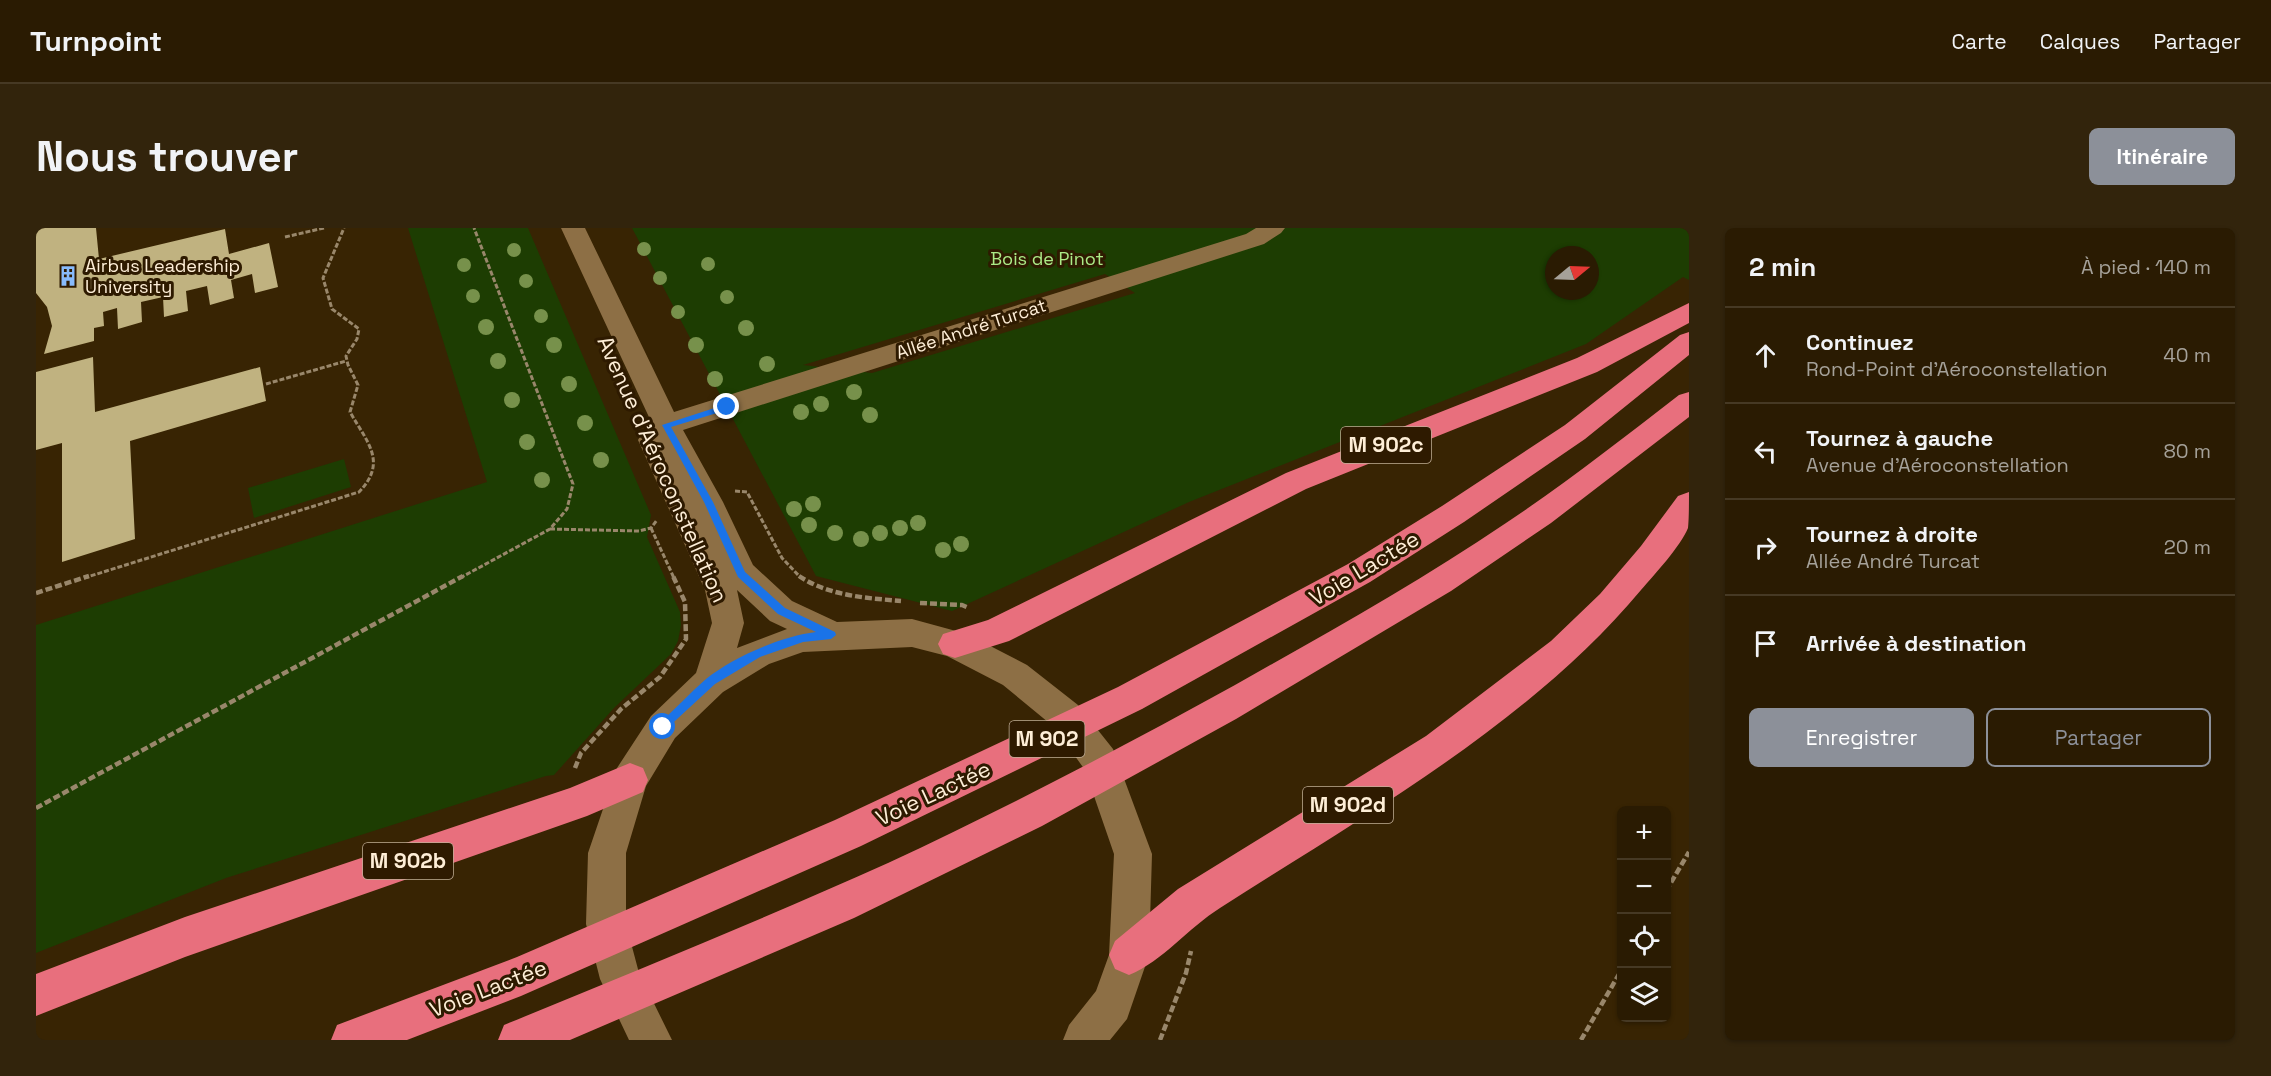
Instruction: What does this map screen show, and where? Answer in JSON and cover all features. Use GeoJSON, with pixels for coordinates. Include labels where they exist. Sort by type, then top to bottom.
{"type":"FeatureCollection","features":[{"type":"Feature","properties":{"kind":"highway","name":"M 902c"},"geometry":{"type":"LineString","coordinates":[[955,644],[997,632],[1179,538],[1296,481],[1587,365],[1689,312]]}},
{"type":"Feature","properties":{"kind":"highway","name":"Voie Lactée"},"geometry":{"type":"LineString","coordinates":[[352,1040],[521,976],[848,833],[1130,698],[1359,573],[1453,514],[1575,432],[1689,341]]}},
{"type":"Feature","properties":{"kind":"highway","name":"M 902"},"geometry":{"type":"LineString","coordinates":[[519,1040],[634,994],[891,880],[1027,814],[1161,744],[1388,614],[1491,549],[1612,463],[1689,402]]}},
{"type":"Feature","properties":{"kind":"highway","name":"M 902d"},"geometry":{"type":"LineString","coordinates":[[1129,955],[1192,903],[1439,747],[1563,651],[1611,603],[1645,563],[1689,504]]}},
{"type":"Feature","properties":{"kind":"highway","name":"M 902b"},"geometry":{"type":"LineString","coordinates":[[36,995],[185,937],[574,804],[630,780]]}},
{"type":"Feature","properties":{"kind":"street","name":"Avenue d'Aéroconstellation"},"geometry":{"type":"LineString","coordinates":[[554,228],[721,590],[728,623],[711,681]]}},
{"type":"Feature","properties":{"kind":"street","name":"Avenue d'Aéroconstellation"},"geometry":{"type":"LineString","coordinates":[[573,228],[666,425],[708,502],[741,574],[781,611],[831,635]]}},
{"type":"Feature","properties":{"kind":"street","name":"Allée André Turcat"},"geometry":{"type":"LineString","coordinates":[[666,425],[1255,239],[1273,228]]}},
{"type":"Feature","properties":{"kind":"street"},"geometry":{"type":"LineString","coordinates":[[651,1040],[620,979],[606,924],[607,853],[630,780],[663,727],[711,681],[757,654],[803,638],[912,633],[955,644],[1015,675],[1066,716],[1100,761],[1133,854],[1129,955],[1112,1004],[1084,1040]]}},
{"type":"Feature","properties":{"kind":"path"},"geometry":{"type":"LineString","coordinates":[[285,237],[324,228]]}},
{"type":"Feature","properties":{"kind":"path"},"geometry":{"type":"LineString","coordinates":[[36,593],[359,492],[370,483],[374,470],[374,453],[350,412],[360,388],[347,361],[350,347],[357,339],[359,329],[332,309],[323,278],[344,228]]}},
{"type":"Feature","properties":{"kind":"path"},"geometry":{"type":"LineString","coordinates":[[36,808],[549,529],[567,509],[573,484],[474,228]]}},
{"type":"Feature","properties":{"kind":"path"},"geometry":{"type":"LineString","coordinates":[[266,384],[347,361]]}},
{"type":"Feature","properties":{"kind":"path"},"geometry":{"type":"LineString","coordinates":[[734,491],[747,492],[792,572],[819,586],[852,596],[905,602]]}},
{"type":"Feature","properties":{"kind":"path"},"geometry":{"type":"LineString","coordinates":[[549,529],[639,531],[651,528],[657,520]]}},
{"type":"Feature","properties":{"kind":"path"},"geometry":{"type":"LineString","coordinates":[[573,772],[581,753],[621,709],[660,677],[686,639],[685,602],[651,528]]}},
{"type":"Feature","properties":{"kind":"path"},"geometry":{"type":"LineString","coordinates":[[917,603],[962,606],[978,612]]}},
{"type":"Feature","properties":{"kind":"path"},"geometry":{"type":"LineString","coordinates":[[1671,883],[1689,852]]}},
{"type":"Feature","properties":{"kind":"path"},"geometry":{"type":"LineString","coordinates":[[1160,1040],[1186,973],[1194,941]]}},
{"type":"Feature","properties":{"kind":"path"},"geometry":{"type":"LineString","coordinates":[[1581,1040],[1617,978]]}},
{"type":"Feature","properties":{"kind":"green space"},"geometry":{"type":"Polygon","coordinates":[[[408,228],[528,228],[651,515],[647,537],[680,612],[681,625],[678,641],[671,654],[614,708],[554,775],[226,878],[36,953],[36,625],[487,482],[408,228]]]}},
{"type":"Feature","properties":{"kind":"green space","name":"Bois de Pinot"},"geometry":{"type":"Polygon","coordinates":[[[632,228],[1689,228],[1689,280],[1683,277],[1586,344],[1189,502],[952,611],[816,576],[632,228]],[[1105,274],[803,365],[872,373],[1135,293],[1105,274]]]}},
{"type":"Feature","properties":{"kind":"green space"},"geometry":{"type":"Polygon","coordinates":[[[344,459],[351,487],[254,518],[248,488],[344,459]]]}},
{"type":"Feature","properties":{"kind":"building"},"geometry":{"type":"Polygon","coordinates":[[[36,228],[96,228],[99,259],[225,229],[229,254],[269,243],[278,287],[255,293],[252,274],[231,280],[234,298],[210,305],[207,286],[186,291],[188,311],[164,317],[163,297],[141,302],[142,322],[118,329],[117,308],[103,312],[104,326],[94,328],[94,341],[44,354],[52,326],[47,307],[36,293],[36,228]]]}},
{"type":"Feature","properties":{"kind":"building"},"geometry":{"type":"Polygon","coordinates":[[[93,357],[95,412],[260,367],[266,401],[130,441],[135,539],[62,562],[62,443],[36,450],[36,372],[93,357]]]}},
{"type":"Feature","properties":{"kind":"place","name":"Airbus Leadership University"},"geometry":{"type":"Point","coordinates":[68,276]}},
{"type":"Feature","properties":{"kind":"route"},"geometry":{"type":"LineString","coordinates":[[663,727],[711,681],[757,654],[803,638],[831,635],[781,611],[741,574],[708,502],[666,425],[727,407]]}}]}
